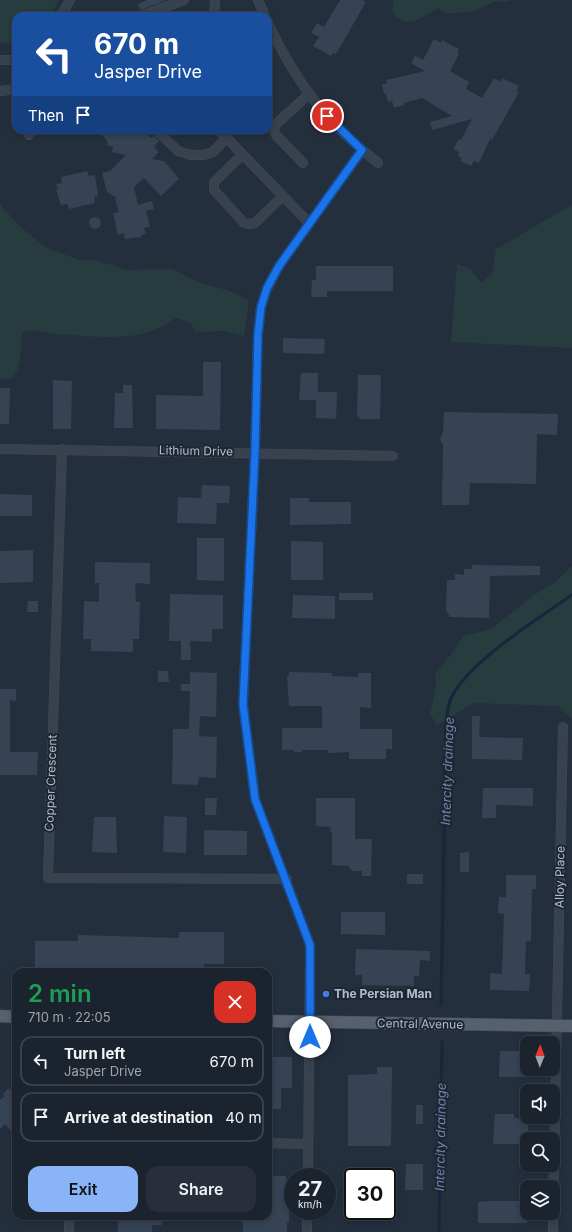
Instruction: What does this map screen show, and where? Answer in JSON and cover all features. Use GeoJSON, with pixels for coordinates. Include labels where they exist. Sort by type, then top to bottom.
{"type":"FeatureCollection","features":[{"type":"Feature","properties":{"kind":"main road"},"geometry":{"type":"LineString","coordinates":[[0,1016],[12,1017]]}},
{"type":"Feature","properties":{"kind":"main road","name":"Central Avenue"},"geometry":{"type":"LineString","coordinates":[[272,1021],[556,1027],[572,1026]]}},
{"type":"Feature","properties":{"kind":"street"},"geometry":{"type":"LineString","coordinates":[[63,12],[70,0]]}},
{"type":"Feature","properties":{"kind":"street"},"geometry":{"type":"LineString","coordinates":[[152,12],[184,0]]}},
{"type":"Feature","properties":{"kind":"street"},"geometry":{"type":"LineString","coordinates":[[214,12],[215,0]]}},
{"type":"Feature","properties":{"kind":"street"},"geometry":{"type":"LineString","coordinates":[[258,0],[263,12]]}},
{"type":"Feature","properties":{"kind":"street"},"geometry":{"type":"LineString","coordinates":[[272,41],[309,94],[327,116],[362,150],[378,163]]}},
{"type":"Feature","properties":{"kind":"street"},"geometry":{"type":"LineString","coordinates":[[0,60],[12,60]]}},
{"type":"Feature","properties":{"kind":"street"},"geometry":{"type":"LineString","coordinates":[[0,91],[12,90]]}},
{"type":"Feature","properties":{"kind":"street"},"geometry":{"type":"LineString","coordinates":[[303,163],[276,135],[274,130],[275,125],[309,94]]}},
{"type":"Feature","properties":{"kind":"street"},"geometry":{"type":"LineString","coordinates":[[160,134],[178,151],[191,155],[204,155],[212,152],[226,138]]}},
{"type":"Feature","properties":{"kind":"street"},"geometry":{"type":"LineString","coordinates":[[222,134],[310,222]]}},
{"type":"Feature","properties":{"kind":"street"},"geometry":{"type":"LineString","coordinates":[[308,1168],[310,945],[255,799],[243,704],[255,452],[258,334],[261,307],[267,288],[279,266],[362,150]]}},
{"type":"Feature","properties":{"kind":"street"},"geometry":{"type":"LineString","coordinates":[[242,155],[214,182],[214,190],[244,223],[250,224],[255,222],[283,196]]}},
{"type":"Feature","properties":{"kind":"street","name":"Lithium Drive"},"geometry":{"type":"LineString","coordinates":[[0,449],[255,452],[393,456]]}},
{"type":"Feature","properties":{"kind":"street","name":"Copper Crescent"},"geometry":{"type":"LineString","coordinates":[[62,449],[48,878],[286,879]]}},
{"type":"Feature","properties":{"kind":"street","name":"Alloy Place"},"geometry":{"type":"LineString","coordinates":[[553,1180],[563,727]]}},
{"type":"Feature","properties":{"kind":"street"},"geometry":{"type":"LineString","coordinates":[[272,1143],[308,1144]]}},
{"type":"Feature","properties":{"kind":"street"},"geometry":{"type":"LineString","coordinates":[[69,1232],[70,1220]]}},
{"type":"Feature","properties":{"kind":"street"},"geometry":{"type":"LineString","coordinates":[[307,1232],[308,1220]]}},
{"type":"Feature","properties":{"kind":"street"},"geometry":{"type":"LineString","coordinates":[[552,1232],[553,1220]]}},
{"type":"Feature","properties":{"kind":"green space"},"geometry":{"type":"Polygon","coordinates":[[[0,0],[59,0],[52,12],[12,12],[12,44],[0,43],[0,0]]]}},
{"type":"Feature","properties":{"kind":"green space"},"geometry":{"type":"Polygon","coordinates":[[[394,0],[510,0],[509,2],[496,1],[474,11],[457,13],[446,13],[438,8],[422,18],[405,21],[400,19],[393,12],[394,0]]]}},
{"type":"Feature","properties":{"kind":"green space"},"geometry":{"type":"Polygon","coordinates":[[[0,202],[2,207],[23,229],[45,247],[79,260],[93,260],[116,266],[124,270],[172,269],[200,283],[227,290],[249,300],[244,336],[223,331],[196,332],[190,322],[175,318],[152,331],[127,336],[100,337],[35,331],[26,332],[22,333],[19,364],[15,375],[11,379],[0,378],[0,202]]]}},
{"type":"Feature","properties":{"kind":"green space"},"geometry":{"type":"Polygon","coordinates":[[[572,205],[572,348],[451,342],[457,264],[469,268],[481,283],[492,273],[496,249],[572,205]]]}},
{"type":"Feature","properties":{"kind":"green space"},"geometry":{"type":"Polygon","coordinates":[[[572,566],[572,719],[558,706],[474,703],[437,725],[430,714],[436,687],[435,673],[450,656],[464,636],[491,629],[534,595],[554,583],[572,566]]]}},
{"type":"Feature","properties":{"kind":"building"},"geometry":{"type":"Polygon","coordinates":[[[147,0],[167,0],[140,10],[138,4],[147,0]]]}},
{"type":"Feature","properties":{"kind":"building"},"geometry":{"type":"Polygon","coordinates":[[[340,0],[362,0],[366,2],[336,54],[333,53],[331,56],[313,46],[319,37],[311,33],[317,23],[324,27],[340,0]]]}},
{"type":"Feature","properties":{"kind":"building"},"geometry":{"type":"Polygon","coordinates":[[[434,39],[441,43],[442,40],[459,49],[457,52],[459,54],[450,71],[469,82],[466,89],[482,98],[494,78],[500,82],[502,78],[519,86],[516,91],[519,92],[492,140],[490,139],[479,163],[474,161],[471,166],[460,161],[462,158],[458,156],[459,152],[453,149],[459,139],[461,140],[472,119],[432,130],[430,122],[452,116],[422,98],[404,103],[404,105],[394,108],[392,101],[388,102],[386,94],[384,94],[382,84],[387,83],[386,80],[425,71],[411,63],[415,56],[423,60],[434,39]]]}},
{"type":"Feature","properties":{"kind":"building"},"geometry":{"type":"Polygon","coordinates":[[[101,134],[146,134],[151,138],[154,136],[159,141],[154,147],[159,152],[152,159],[164,161],[179,179],[161,196],[144,178],[134,187],[138,205],[152,201],[154,209],[146,211],[150,227],[144,228],[146,234],[141,235],[141,237],[125,239],[124,233],[118,235],[113,213],[119,212],[115,199],[117,198],[107,192],[102,173],[110,171],[126,155],[112,152],[113,147],[107,145],[108,142],[101,134]]]}},
{"type":"Feature","properties":{"kind":"building"},"geometry":{"type":"Polygon","coordinates":[[[87,171],[89,176],[95,175],[98,196],[94,197],[95,203],[69,209],[67,204],[61,205],[56,184],[62,183],[61,177],[87,171]]]}},
{"type":"Feature","properties":{"kind":"building"},"geometry":{"type":"Polygon","coordinates":[[[93,217],[97,217],[101,223],[97,229],[93,229],[89,225],[89,221],[93,217]]]}},
{"type":"Feature","properties":{"kind":"building"},"geometry":{"type":"Polygon","coordinates":[[[316,266],[393,266],[393,291],[327,291],[327,297],[311,297],[312,280],[316,280],[316,266]]]}},
{"type":"Feature","properties":{"kind":"building"},"geometry":{"type":"Polygon","coordinates":[[[283,338],[325,339],[324,354],[283,353],[283,338]]]}},
{"type":"Feature","properties":{"kind":"building"},"geometry":{"type":"Polygon","coordinates":[[[203,362],[221,362],[220,430],[156,429],[156,395],[203,396],[203,362]]]}},
{"type":"Feature","properties":{"kind":"building"},"geometry":{"type":"Polygon","coordinates":[[[301,373],[318,373],[318,392],[337,392],[336,419],[316,418],[316,400],[299,400],[301,373]]]}},
{"type":"Feature","properties":{"kind":"building"},"geometry":{"type":"Polygon","coordinates":[[[358,375],[381,375],[380,419],[360,419],[357,415],[358,375]]]}},
{"type":"Feature","properties":{"kind":"building"},"geometry":{"type":"Polygon","coordinates":[[[53,380],[72,381],[71,429],[53,429],[53,380]]]}},
{"type":"Feature","properties":{"kind":"building"},"geometry":{"type":"Polygon","coordinates":[[[123,385],[132,385],[133,428],[114,428],[115,393],[123,393],[123,385]]]}},
{"type":"Feature","properties":{"kind":"building"},"geometry":{"type":"Polygon","coordinates":[[[0,388],[10,388],[9,424],[0,424],[0,388]]]}},
{"type":"Feature","properties":{"kind":"building"},"geometry":{"type":"Polygon","coordinates":[[[444,412],[558,414],[557,435],[537,434],[536,484],[470,483],[469,505],[442,505],[443,445],[440,439],[443,433],[444,412]]]}},
{"type":"Feature","properties":{"kind":"building"},"geometry":{"type":"Polygon","coordinates":[[[202,485],[230,486],[229,503],[217,503],[216,524],[177,523],[178,497],[201,498],[202,485]]]}},
{"type":"Feature","properties":{"kind":"building"},"geometry":{"type":"Polygon","coordinates":[[[0,494],[32,495],[32,516],[0,516],[0,494]]]}},
{"type":"Feature","properties":{"kind":"building"},"geometry":{"type":"Polygon","coordinates":[[[290,498],[309,498],[309,502],[351,502],[351,524],[290,525],[290,498]]]}},
{"type":"Feature","properties":{"kind":"building"},"geometry":{"type":"Polygon","coordinates":[[[197,538],[224,538],[224,581],[197,580],[197,538]]]}},
{"type":"Feature","properties":{"kind":"building"},"geometry":{"type":"Polygon","coordinates":[[[291,541],[323,542],[323,580],[291,580],[291,541]]]}},
{"type":"Feature","properties":{"kind":"building"},"geometry":{"type":"Polygon","coordinates":[[[33,550],[33,582],[0,583],[0,551],[33,550]]]}},
{"type":"Feature","properties":{"kind":"building"},"geometry":{"type":"Polygon","coordinates":[[[95,562],[150,563],[150,584],[135,583],[136,602],[140,602],[139,639],[133,639],[133,652],[91,651],[91,639],[83,639],[84,601],[99,602],[99,583],[95,583],[95,562]]]}},
{"type":"Feature","properties":{"kind":"building"},"geometry":{"type":"Polygon","coordinates":[[[472,565],[540,566],[540,575],[490,576],[489,618],[450,617],[446,610],[447,580],[455,580],[455,574],[464,575],[464,569],[472,569],[472,565]]]}},
{"type":"Feature","properties":{"kind":"building"},"geometry":{"type":"Polygon","coordinates":[[[339,593],[373,593],[373,600],[339,600],[339,593]]]}},
{"type":"Feature","properties":{"kind":"building"},"geometry":{"type":"Polygon","coordinates":[[[170,594],[223,595],[223,629],[212,629],[212,642],[190,641],[191,660],[181,660],[181,641],[169,641],[170,594]]]}},
{"type":"Feature","properties":{"kind":"building"},"geometry":{"type":"Polygon","coordinates":[[[293,595],[335,596],[335,619],[292,618],[293,595]]]}},
{"type":"Feature","properties":{"kind":"building"},"geometry":{"type":"Polygon","coordinates":[[[28,601],[38,601],[38,612],[27,612],[28,601]]]}},
{"type":"Feature","properties":{"kind":"building"},"geometry":{"type":"Polygon","coordinates":[[[158,671],[168,671],[169,682],[158,682],[158,671]]]}},
{"type":"Feature","properties":{"kind":"building"},"geometry":{"type":"Polygon","coordinates":[[[190,672],[217,673],[216,717],[200,716],[199,736],[217,737],[216,778],[199,777],[198,785],[172,784],[173,729],[189,729],[190,691],[181,691],[181,684],[190,684],[190,672]]]}},
{"type":"Feature","properties":{"kind":"building"},"geometry":{"type":"Polygon","coordinates":[[[289,672],[332,673],[332,676],[358,677],[358,673],[371,673],[371,708],[360,707],[360,729],[392,729],[392,749],[386,749],[386,759],[349,759],[349,752],[328,753],[328,750],[302,750],[302,752],[294,752],[294,750],[282,750],[282,728],[322,728],[322,706],[289,706],[287,676],[289,676],[289,672]]]}},
{"type":"Feature","properties":{"kind":"building"},"geometry":{"type":"Polygon","coordinates":[[[0,689],[16,689],[16,701],[10,700],[10,752],[38,752],[37,775],[0,775],[0,689]]]}},
{"type":"Feature","properties":{"kind":"building"},"geometry":{"type":"Polygon","coordinates":[[[472,716],[480,716],[479,737],[523,738],[522,760],[472,759],[472,716]]]}},
{"type":"Feature","properties":{"kind":"building"},"geometry":{"type":"Polygon","coordinates":[[[483,788],[533,788],[533,806],[496,805],[496,818],[482,818],[483,788]]]}},
{"type":"Feature","properties":{"kind":"building"},"geometry":{"type":"Polygon","coordinates":[[[205,798],[217,798],[216,815],[205,815],[205,798]]]}},
{"type":"Feature","properties":{"kind":"building"},"geometry":{"type":"Polygon","coordinates":[[[316,798],[355,798],[355,839],[372,839],[371,876],[362,876],[362,871],[352,871],[348,866],[332,865],[331,827],[316,826],[316,798]]]}},
{"type":"Feature","properties":{"kind":"building"},"geometry":{"type":"Polygon","coordinates":[[[164,816],[187,817],[186,853],[163,852],[164,816]]]}},
{"type":"Feature","properties":{"kind":"building"},"geometry":{"type":"Polygon","coordinates":[[[94,817],[116,817],[117,853],[92,852],[94,817]]]}},
{"type":"Feature","properties":{"kind":"building"},"geometry":{"type":"Polygon","coordinates":[[[204,830],[247,831],[247,855],[204,855],[204,830]]]}},
{"type":"Feature","properties":{"kind":"building"},"geometry":{"type":"Polygon","coordinates":[[[469,852],[469,872],[460,872],[460,853],[469,852]]]}},
{"type":"Feature","properties":{"kind":"building"},"geometry":{"type":"Polygon","coordinates":[[[407,874],[423,874],[423,884],[407,884],[407,874]]]}},
{"type":"Feature","properties":{"kind":"building"},"geometry":{"type":"Polygon","coordinates":[[[506,875],[536,875],[536,889],[532,889],[531,941],[526,941],[525,974],[530,974],[529,991],[490,990],[490,973],[502,974],[504,914],[498,913],[499,897],[506,897],[506,875]]]}},
{"type":"Feature","properties":{"kind":"building"},"geometry":{"type":"Polygon","coordinates":[[[341,912],[385,912],[385,935],[341,934],[341,912]]]}},
{"type":"Feature","properties":{"kind":"building"},"geometry":{"type":"Polygon","coordinates":[[[179,932],[224,932],[224,964],[204,964],[204,968],[35,968],[35,941],[78,941],[78,935],[179,938],[179,932]]]}},
{"type":"Feature","properties":{"kind":"building"},"geometry":{"type":"Polygon","coordinates":[[[356,949],[430,951],[430,961],[420,960],[419,976],[414,976],[414,986],[362,985],[362,975],[355,975],[356,949]]]}},
{"type":"Feature","properties":{"kind":"building"},"geometry":{"type":"Polygon","coordinates":[[[500,1051],[520,1051],[520,1076],[533,1076],[533,1077],[499,1077],[500,1051]]]}},
{"type":"Feature","properties":{"kind":"building"},"geometry":{"type":"Polygon","coordinates":[[[272,1057],[292,1057],[292,1088],[281,1088],[281,1109],[272,1109],[272,1057]]]}},
{"type":"Feature","properties":{"kind":"building"},"geometry":{"type":"Polygon","coordinates":[[[377,1067],[392,1067],[391,1146],[348,1146],[348,1075],[377,1074],[377,1067]]]}},
{"type":"Feature","properties":{"kind":"building"},"geometry":{"type":"Polygon","coordinates":[[[9,1088],[12,1091],[12,1132],[5,1124],[0,1129],[0,1100],[5,1096],[3,1094],[9,1088]]]}},
{"type":"Feature","properties":{"kind":"building"},"geometry":{"type":"Polygon","coordinates":[[[416,1105],[423,1105],[423,1124],[416,1124],[416,1105]]]}},
{"type":"Feature","properties":{"kind":"building"},"geometry":{"type":"Polygon","coordinates":[[[495,1114],[514,1114],[514,1118],[520,1118],[520,1124],[529,1124],[528,1132],[520,1132],[520,1144],[493,1144],[495,1114]]]}},
{"type":"Feature","properties":{"kind":"building"},"geometry":{"type":"Polygon","coordinates":[[[406,1164],[423,1164],[423,1190],[405,1190],[406,1164]]]}},
{"type":"Feature","properties":{"kind":"building"},"geometry":{"type":"Polygon","coordinates":[[[272,1176],[284,1176],[284,1220],[289,1220],[289,1222],[287,1222],[287,1232],[243,1232],[243,1220],[272,1220],[272,1176]]]}},
{"type":"Feature","properties":{"kind":"building"},"geometry":{"type":"Polygon","coordinates":[[[520,1201],[520,1220],[527,1220],[527,1223],[478,1223],[478,1202],[520,1201]]]}},
{"type":"Feature","properties":{"kind":"building"},"geometry":{"type":"Polygon","coordinates":[[[118,1220],[162,1220],[162,1225],[152,1225],[152,1232],[118,1232],[118,1220]]]}},
{"type":"Feature","properties":{"kind":"waterway","name":"Intercity drainage"},"geometry":{"type":"LineString","coordinates":[[441,1005],[446,725],[449,704],[452,696],[462,682],[490,654],[524,628],[572,595]]}},
{"type":"Feature","properties":{"kind":"waterway","name":"Intercity drainage"},"geometry":{"type":"LineString","coordinates":[[439,1232],[442,1042]]}},
{"type":"Feature","properties":{"kind":"place","name":"The Persian Man"},"geometry":{"type":"Point","coordinates":[326,994]}},
{"type":"Feature","properties":{"kind":"route"},"geometry":{"type":"LineString","coordinates":[[310,1037],[310,945],[255,799],[243,704],[255,452],[258,334],[261,307],[267,288],[279,266],[362,150],[327,116]]}}]}
